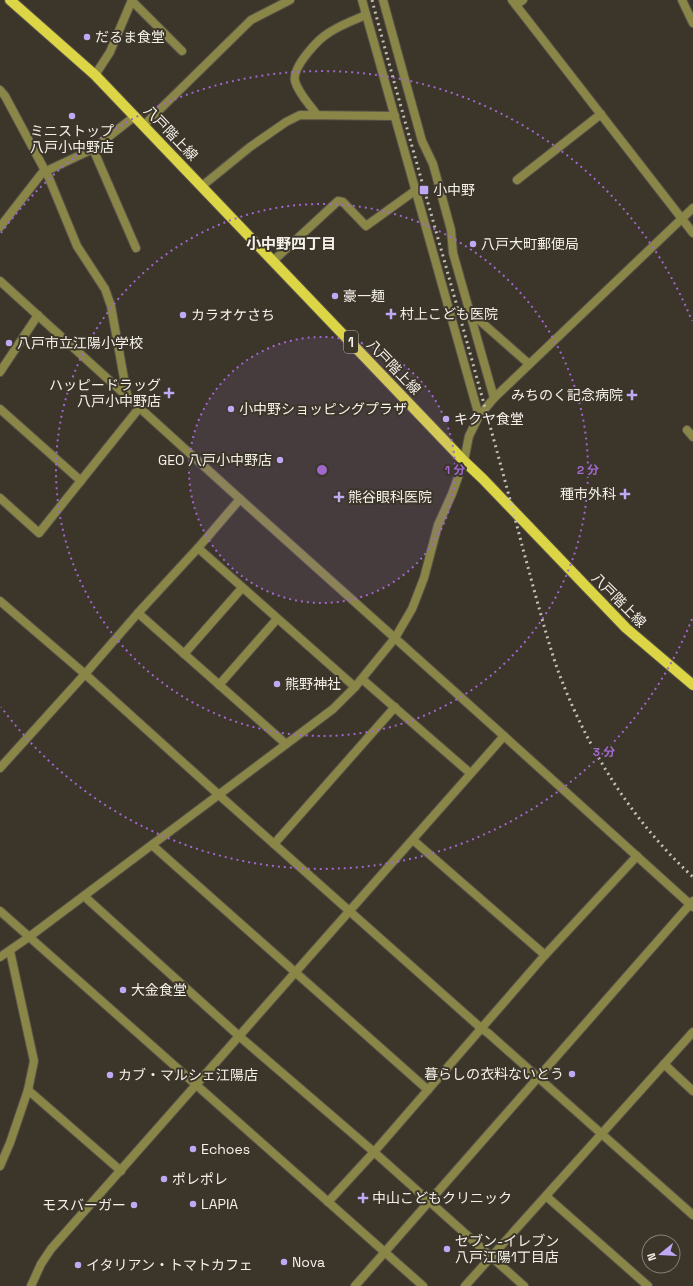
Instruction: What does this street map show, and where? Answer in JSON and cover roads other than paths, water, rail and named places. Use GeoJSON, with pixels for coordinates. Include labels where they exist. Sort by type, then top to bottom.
{"type":"FeatureCollection","features":[{"type":"Feature","properties":{"kind":"main road","name":"八戸階上線"},"geometry":{"type":"LineString","coordinates":[[10,0],[96,75],[464,461],[626,628],[693,684]]}},
{"type":"Feature","properties":{"kind":"street"},"geometry":{"type":"LineString","coordinates":[[96,75],[110,52],[132,0],[182,51]]}},
{"type":"Feature","properties":{"kind":"street"},"geometry":{"type":"LineString","coordinates":[[144,125],[251,20],[290,0]]}},
{"type":"Feature","properties":{"kind":"street"},"geometry":{"type":"LineString","coordinates":[[362,0],[479,416]]}},
{"type":"Feature","properties":{"kind":"street"},"geometry":{"type":"LineString","coordinates":[[383,0],[422,141],[433,164],[451,230],[453,253],[494,398]]}},
{"type":"Feature","properties":{"kind":"street"},"geometry":{"type":"LineString","coordinates":[[682,0],[693,23]]}},
{"type":"Feature","properties":{"kind":"street"},"geometry":{"type":"LineString","coordinates":[[517,2],[693,234]]}},
{"type":"Feature","properties":{"kind":"street"},"geometry":{"type":"LineString","coordinates":[[317,115],[299,90],[295,76],[297,68],[308,52],[328,33],[366,15]]}},
{"type":"Feature","properties":{"kind":"street"},"geometry":{"type":"LineString","coordinates":[[0,90],[5,96],[49,178],[77,246],[105,289],[111,306],[127,395]]}},
{"type":"Feature","properties":{"kind":"street"},"geometry":{"type":"LineString","coordinates":[[517,180],[601,114]]}},
{"type":"Feature","properties":{"kind":"street"},"geometry":{"type":"LineString","coordinates":[[0,227],[42,173],[93,149],[135,116]]}},
{"type":"Feature","properties":{"kind":"street"},"geometry":{"type":"LineString","coordinates":[[202,186],[250,147],[286,122],[300,116],[395,116]]}},
{"type":"Feature","properties":{"kind":"street"},"geometry":{"type":"LineString","coordinates":[[93,149],[136,248]]}},
{"type":"Feature","properties":{"kind":"street"},"geometry":{"type":"LineString","coordinates":[[273,261],[338,201],[343,202],[366,226],[416,190]]}},
{"type":"Feature","properties":{"kind":"street"},"geometry":{"type":"LineString","coordinates":[[0,957],[29,937],[333,710],[355,687],[395,638],[412,609],[424,578],[438,524],[452,494],[464,461],[469,436],[479,416],[494,398],[693,208]]}},
{"type":"Feature","properties":{"kind":"street"},"geometry":{"type":"LineString","coordinates":[[0,281],[240,499],[692,904],[355,1286]]}},
{"type":"Feature","properties":{"kind":"street"},"geometry":{"type":"LineString","coordinates":[[469,312],[529,364]]}},
{"type":"Feature","properties":{"kind":"street"},"geometry":{"type":"LineString","coordinates":[[0,372],[38,315]]}},
{"type":"Feature","properties":{"kind":"street"},"geometry":{"type":"LineString","coordinates":[[0,498],[39,533],[140,407]]}},
{"type":"Feature","properties":{"kind":"street"},"geometry":{"type":"LineString","coordinates":[[0,409],[81,481]]}},
{"type":"Feature","properties":{"kind":"street"},"geometry":{"type":"LineString","coordinates":[[687,430],[693,437]]}},
{"type":"Feature","properties":{"kind":"street"},"geometry":{"type":"LineString","coordinates":[[0,768],[198,548],[240,499]]}},
{"type":"Feature","properties":{"kind":"street"},"geometry":{"type":"LineString","coordinates":[[198,548],[355,687]]}},
{"type":"Feature","properties":{"kind":"street"},"geometry":{"type":"LineString","coordinates":[[184,654],[242,588]]}},
{"type":"Feature","properties":{"kind":"street"},"geometry":{"type":"LineString","coordinates":[[0,600],[693,1215]]}},
{"type":"Feature","properties":{"kind":"street"},"geometry":{"type":"LineString","coordinates":[[138,613],[286,744]]}},
{"type":"Feature","properties":{"kind":"street"},"geometry":{"type":"LineString","coordinates":[[219,685],[278,619]]}},
{"type":"Feature","properties":{"kind":"street"},"geometry":{"type":"LineString","coordinates":[[362,679],[470,773]]}},
{"type":"Feature","properties":{"kind":"street"},"geometry":{"type":"LineString","coordinates":[[274,844],[395,708]]}},
{"type":"Feature","properties":{"kind":"street"},"geometry":{"type":"LineString","coordinates":[[31,1286],[41,1264],[51,1249],[504,736]]}},
{"type":"Feature","properties":{"kind":"street"},"geometry":{"type":"LineString","coordinates":[[413,840],[545,955]]}},
{"type":"Feature","properties":{"kind":"street"},"geometry":{"type":"LineString","coordinates":[[152,845],[428,1090]]}},
{"type":"Feature","properties":{"kind":"street"},"geometry":{"type":"LineString","coordinates":[[328,1202],[374,1152],[545,955],[637,856]]}},
{"type":"Feature","properties":{"kind":"street"},"geometry":{"type":"LineString","coordinates":[[84,896],[239,1036],[374,1152],[524,1286]]}},
{"type":"Feature","properties":{"kind":"street"},"geometry":{"type":"LineString","coordinates":[[0,911],[423,1286]]}},
{"type":"Feature","properties":{"kind":"street"},"geometry":{"type":"LineString","coordinates":[[0,1166],[10,1143],[28,1090],[34,1061],[10,951]]}},
{"type":"Feature","properties":{"kind":"street"},"geometry":{"type":"LineString","coordinates":[[465,1286],[693,1032]]}},
{"type":"Feature","properties":{"kind":"street"},"geometry":{"type":"LineString","coordinates":[[664,1064],[693,1091]]}},
{"type":"Feature","properties":{"kind":"street"},"geometry":{"type":"LineString","coordinates":[[28,1090],[121,1171]]}},
{"type":"Feature","properties":{"kind":"street"},"geometry":{"type":"LineString","coordinates":[[546,1196],[648,1286]]}},
{"type":"Feature","properties":{"kind":"railway"},"geometry":{"type":"LineString","coordinates":[[372,0],[488,418],[539,609],[557,668],[582,726],[596,754],[613,781],[630,807],[671,855],[693,877]]}},
{"type":"Feature","properties":{"kind":"place","name":"だるま食堂"},"geometry":{"type":"Point","coordinates":[87,37]}},
{"type":"Feature","properties":{"kind":"place","name":"ミニストップ 八戸小中野店"},"geometry":{"type":"Point","coordinates":[72,116]}},
{"type":"Feature","properties":{"kind":"place","name":"小中野"},"geometry":{"type":"Point","coordinates":[424,190]}},
{"type":"Feature","properties":{"kind":"place","name":"八戸大町郵便局"},"geometry":{"type":"Point","coordinates":[473,244]}},
{"type":"Feature","properties":{"kind":"place","name":"豪一麺"},"geometry":{"type":"Point","coordinates":[335,296]}},
{"type":"Feature","properties":{"kind":"place","name":"村上こども医院"},"geometry":{"type":"Point","coordinates":[391,314]}},
{"type":"Feature","properties":{"kind":"place","name":"カラオケさち"},"geometry":{"type":"Point","coordinates":[183,315]}},
{"type":"Feature","properties":{"kind":"place","name":"八戸市立江陽小学校"},"geometry":{"type":"Point","coordinates":[9,343]}},
{"type":"Feature","properties":{"kind":"place","name":"ハッピードラッグ 八戸小中野店"},"geometry":{"type":"Point","coordinates":[169,393]}},
{"type":"Feature","properties":{"kind":"place","name":"みちのく記念病院"},"geometry":{"type":"Point","coordinates":[632,395]}},
{"type":"Feature","properties":{"kind":"place","name":"小中野ショッピングプラザ"},"geometry":{"type":"Point","coordinates":[231,409]}},
{"type":"Feature","properties":{"kind":"place","name":"キクヤ食堂"},"geometry":{"type":"Point","coordinates":[446,419]}},
{"type":"Feature","properties":{"kind":"place","name":"GEO 八戸小中野店"},"geometry":{"type":"Point","coordinates":[280,460]}},
{"type":"Feature","properties":{"kind":"place","name":"種市外科"},"geometry":{"type":"Point","coordinates":[625,494]}},
{"type":"Feature","properties":{"kind":"place","name":"熊谷眼科医院"},"geometry":{"type":"Point","coordinates":[339,497]}},
{"type":"Feature","properties":{"kind":"place","name":"熊野神社"},"geometry":{"type":"Point","coordinates":[277,684]}},
{"type":"Feature","properties":{"kind":"place","name":"大金食堂"},"geometry":{"type":"Point","coordinates":[123,990]}},
{"type":"Feature","properties":{"kind":"place","name":"暮らしの衣料ないとう"},"geometry":{"type":"Point","coordinates":[572,1074]}},
{"type":"Feature","properties":{"kind":"place","name":"カブ・マルシェ江陽店"},"geometry":{"type":"Point","coordinates":[110,1075]}},
{"type":"Feature","properties":{"kind":"place","name":"Echoes"},"geometry":{"type":"Point","coordinates":[193,1149]}},
{"type":"Feature","properties":{"kind":"place","name":"ポレポレ"},"geometry":{"type":"Point","coordinates":[164,1179]}},
{"type":"Feature","properties":{"kind":"place","name":"中山こどもクリニック"},"geometry":{"type":"Point","coordinates":[363,1198]}},
{"type":"Feature","properties":{"kind":"place","name":"LAPIA"},"geometry":{"type":"Point","coordinates":[193,1204]}},
{"type":"Feature","properties":{"kind":"place","name":"モスバーガー"},"geometry":{"type":"Point","coordinates":[134,1205]}},
{"type":"Feature","properties":{"kind":"place","name":"セブン-イレブン 八戸江陽1丁目店"},"geometry":{"type":"Point","coordinates":[447,1249]}},
{"type":"Feature","properties":{"kind":"place","name":"Nova"},"geometry":{"type":"Point","coordinates":[284,1262]}},
{"type":"Feature","properties":{"kind":"place","name":"イタリアン・トマトカフェ"},"geometry":{"type":"Point","coordinates":[78,1265]}},
{"type":"Feature","properties":{"kind":"district","name":"小中野四丁目"},"geometry":{"type":"Point","coordinates":[291,244]}}]}
